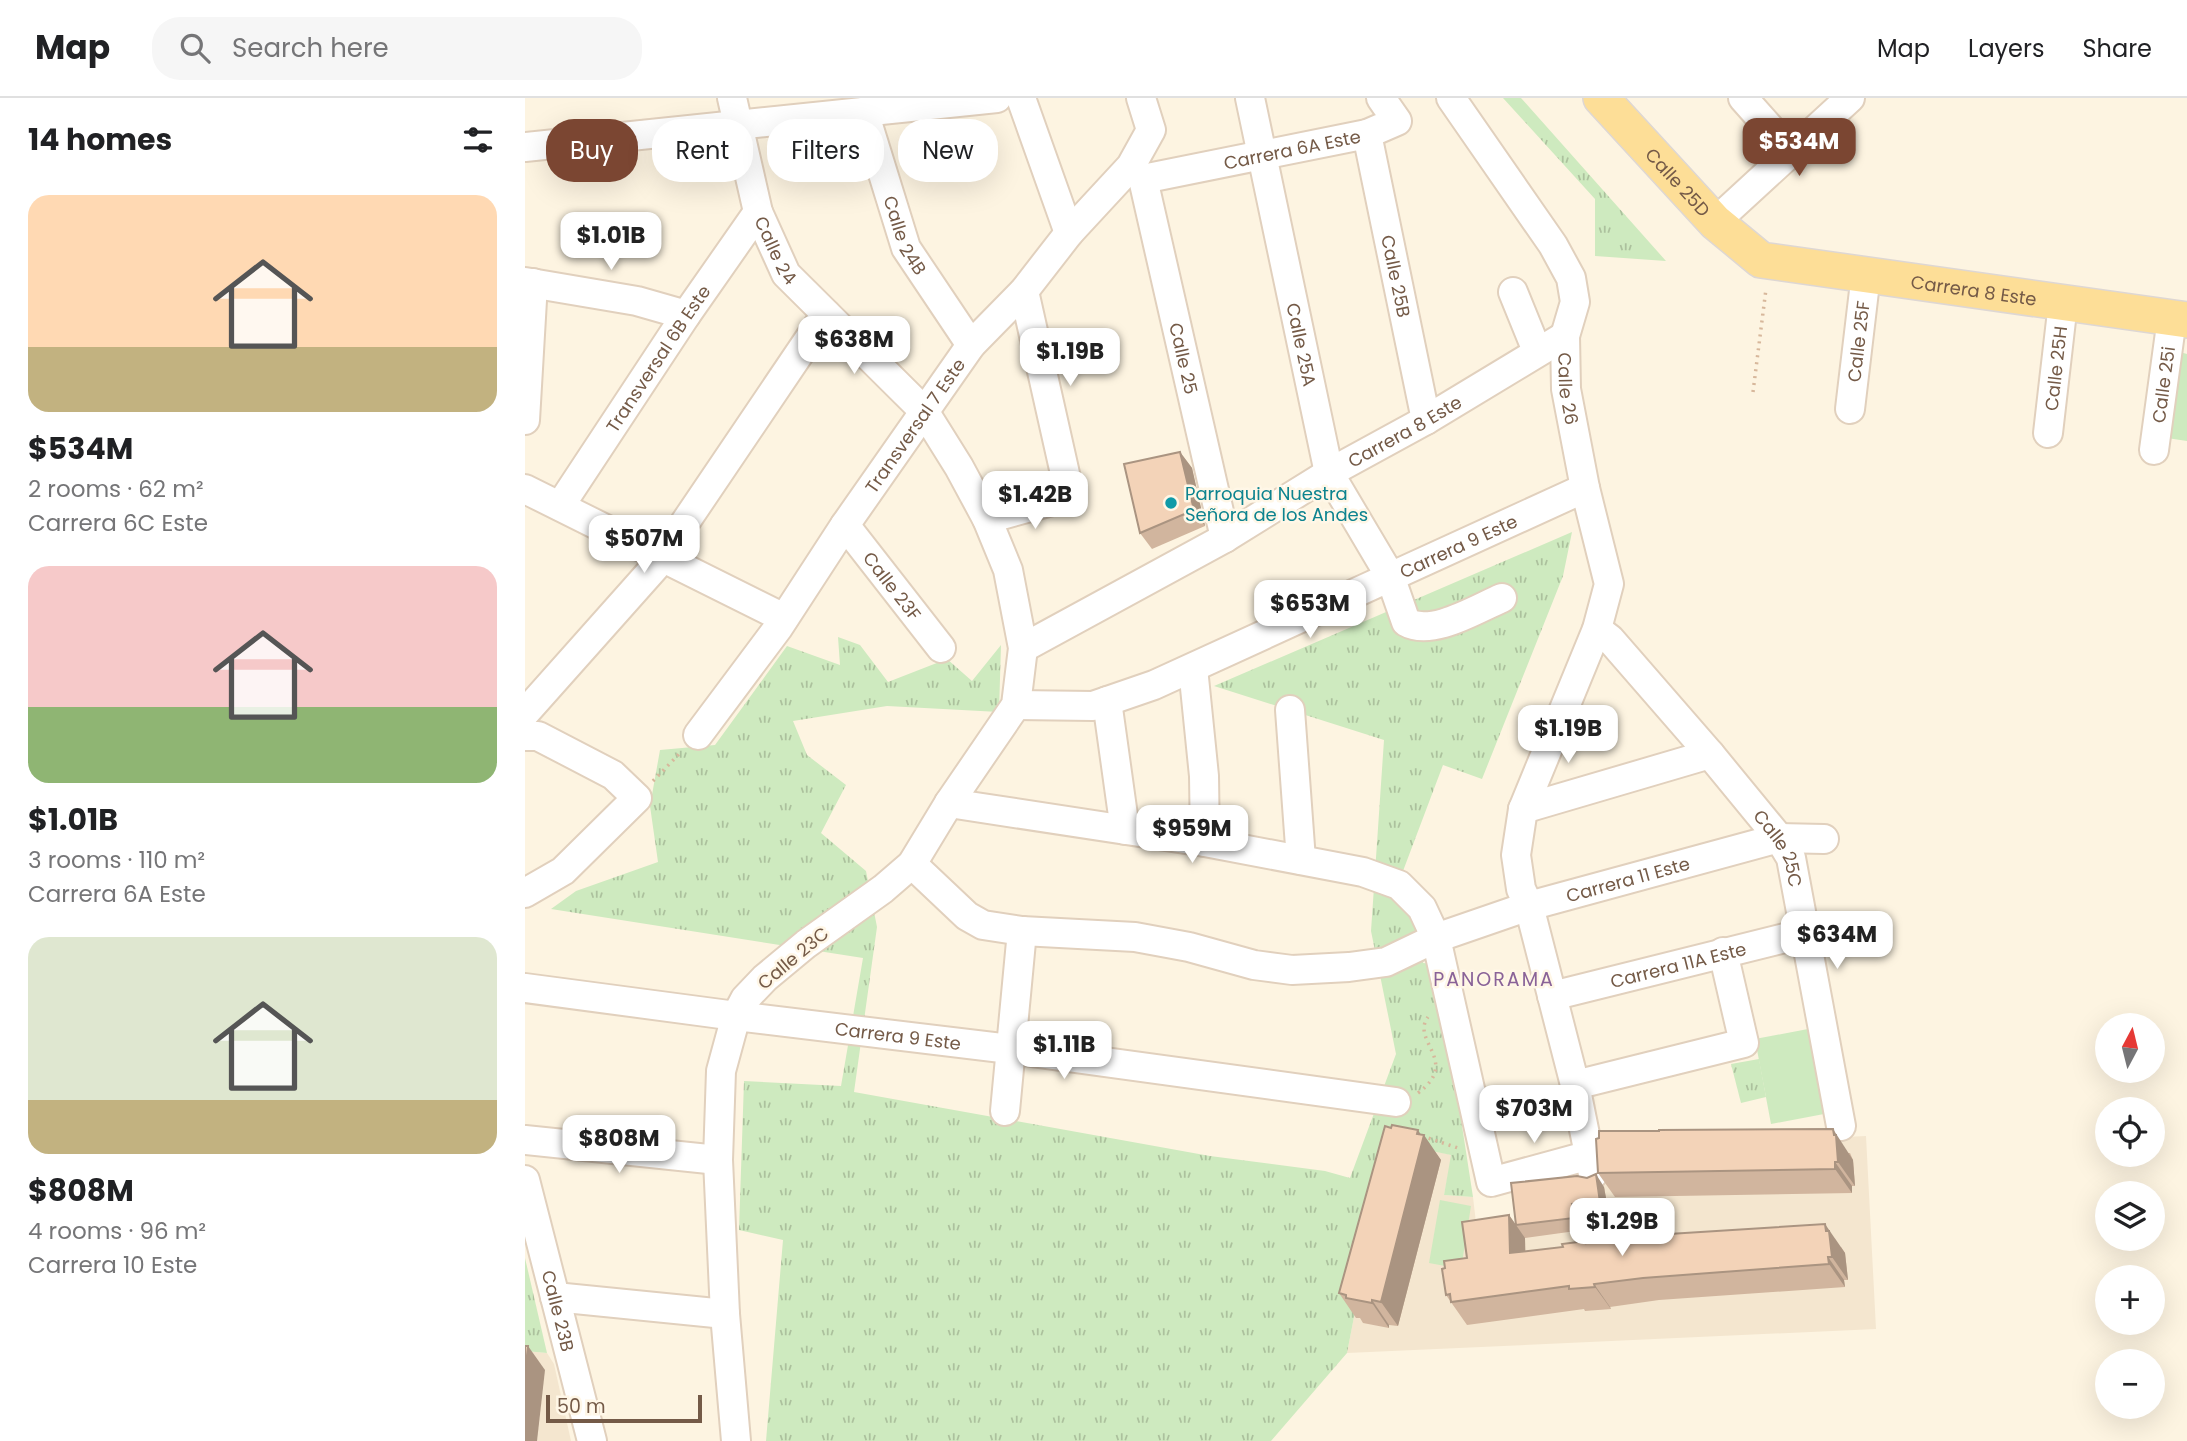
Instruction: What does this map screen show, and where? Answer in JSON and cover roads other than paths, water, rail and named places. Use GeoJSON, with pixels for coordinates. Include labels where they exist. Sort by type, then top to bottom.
{"type":"FeatureCollection","features":[{"type":"Feature","properties":{"kind":"main road","name":"Calle 25D"},"geometry":{"type":"LineString","coordinates":[[1601,98],[1714,222],[1766,262]]}},
{"type":"Feature","properties":{"kind":"main road","name":"Carrera 8 Este"},"geometry":{"type":"LineString","coordinates":[[1766,262],[2180,319]]}},
{"type":"Feature","properties":{"kind":"street"},"geometry":{"type":"LineString","coordinates":[[525,147],[734,111],[864,111],[997,98]]}},
{"type":"Feature","properties":{"kind":"street"},"geometry":{"type":"LineString","coordinates":[[1021,98],[1069,233]]}},
{"type":"Feature","properties":{"kind":"street","name":"Transversal 7 Este"},"geometry":{"type":"LineString","coordinates":[[698,735],[784,618],[845,525],[971,345],[1024,292],[1069,233],[1137,173],[1151,130],[1141,98]]}},
{"type":"Feature","properties":{"kind":"street","name":"Calle 25A"},"geometry":{"type":"LineString","coordinates":[[1250,98],[1329,473],[1390,576],[1406,622],[1415,627],[1431,628],[1502,598]]}},
{"type":"Feature","properties":{"kind":"street","name":"Carrera 6A Este"},"geometry":{"type":"LineString","coordinates":[[1137,173],[1262,157],[1367,134],[1397,121],[1381,98]]}},
{"type":"Feature","properties":{"kind":"street","name":"Calle 26"},"geometry":{"type":"LineString","coordinates":[[1451,98],[1553,245],[1571,278],[1575,302],[1565,336],[1566,388],[1585,488],[1609,584],[1597,629],[1523,808],[1516,855],[1521,889],[1529,906]]}},
{"type":"Feature","properties":{"kind":"street"},"geometry":{"type":"LineString","coordinates":[[1743,98],[1791,152]]}},
{"type":"Feature","properties":{"kind":"street"},"geometry":{"type":"LineString","coordinates":[[1714,222],[1850,98]]}},
{"type":"Feature","properties":{"kind":"street","name":"Calle 24"},"geometry":{"type":"LineString","coordinates":[[734,111],[758,212],[786,274],[924,411],[987,519],[1008,570],[1023,649],[1016,705]]}},
{"type":"Feature","properties":{"kind":"street","name":"Calle 24B"},"geometry":{"type":"LineString","coordinates":[[864,111],[905,248],[971,345]]}},
{"type":"Feature","properties":{"kind":"street","name":"Calle 25B"},"geometry":{"type":"LineString","coordinates":[[1367,134],[1426,419]]}},
{"type":"Feature","properties":{"kind":"street","name":"Calle 25"},"geometry":{"type":"LineString","coordinates":[[1137,173],[1225,538]]}},
{"type":"Feature","properties":{"kind":"street","name":"Transversal 6B Este"},"geometry":{"type":"LineString","coordinates":[[560,506],[758,212]]}},
{"type":"Feature","properties":{"kind":"street","name":"Calle 25F"},"geometry":{"type":"LineString","coordinates":[[1850,409],[1866,274]]}},
{"type":"Feature","properties":{"kind":"street"},"geometry":{"type":"LineString","coordinates":[[525,420],[529,282],[637,301],[686,316]]}},
{"type":"Feature","properties":{"kind":"street"},"geometry":{"type":"LineString","coordinates":[[987,519],[1070,496],[1024,292]]}},
{"type":"Feature","properties":{"kind":"street"},"geometry":{"type":"LineString","coordinates":[[1513,292],[1538,351]]}},
{"type":"Feature","properties":{"kind":"street","name":"Calle 25H"},"geometry":{"type":"LineString","coordinates":[[2048,433],[2063,303]]}},
{"type":"Feature","properties":{"kind":"street"},"geometry":{"type":"LineString","coordinates":[[525,713],[662,557],[826,314]]}},
{"type":"Feature","properties":{"kind":"street","name":"Calle 25i"},"geometry":{"type":"LineString","coordinates":[[2154,450],[2180,319]]}},
{"type":"Feature","properties":{"kind":"street","name":"Carrera 8 Este"},"geometry":{"type":"LineString","coordinates":[[1023,649],[1225,538],[1329,473],[1565,336]]}},
{"type":"Feature","properties":{"kind":"street","name":"Carrera 9 Este"},"geometry":{"type":"LineString","coordinates":[[1016,705],[1093,706],[1154,685],[1585,488]]}},
{"type":"Feature","properties":{"kind":"street"},"geometry":{"type":"LineString","coordinates":[[525,489],[784,618]]}},
{"type":"Feature","properties":{"kind":"street","name":"Calle 23F"},"geometry":{"type":"LineString","coordinates":[[845,525],[941,648]]}},
{"type":"Feature","properties":{"kind":"street","name":"Calle 25C"},"geometry":{"type":"LineString","coordinates":[[1597,629],[1610,639],[1710,754],[1779,838],[1791,858],[1841,1126]]}},
{"type":"Feature","properties":{"kind":"street"},"geometry":{"type":"LineString","coordinates":[[1193,668],[1204,776],[1205,842]]}},
{"type":"Feature","properties":{"kind":"street"},"geometry":{"type":"LineString","coordinates":[[1107,701],[1125,830]]}},
{"type":"Feature","properties":{"kind":"street","name":"Calle 23C"},"geometry":{"type":"LineString","coordinates":[[736,1441],[725,1314],[718,1160],[721,1071],[736,1016],[745,999],[765,978],[912,864],[949,803],[1016,705]]}},
{"type":"Feature","properties":{"kind":"street"},"geometry":{"type":"LineString","coordinates":[[1290,710],[1301,860]]}},
{"type":"Feature","properties":{"kind":"street"},"geometry":{"type":"LineString","coordinates":[[525,736],[538,736],[614,775],[637,798],[563,871],[525,893]]}},
{"type":"Feature","properties":{"kind":"street"},"geometry":{"type":"LineString","coordinates":[[1523,808],[1710,754]]}},
{"type":"Feature","properties":{"kind":"street"},"geometry":{"type":"LineString","coordinates":[[949,803],[1205,842],[1363,872],[1399,885],[1422,908],[1436,938],[1489,1170],[1592,1165],[1575,1085],[1529,906]]}},
{"type":"Feature","properties":{"kind":"street","name":"Carrera 11 Este"},"geometry":{"type":"LineString","coordinates":[[912,864],[967,916],[983,925],[1022,931],[1135,937],[1189,947],[1254,965],[1292,970],[1386,962],[1436,938],[1529,906],[1779,838],[1824,839]]}},
{"type":"Feature","properties":{"kind":"street"},"geometry":{"type":"LineString","coordinates":[[1005,1111],[1022,931]]}},
{"type":"Feature","properties":{"kind":"street","name":"Carrera 11A Este"},"geometry":{"type":"LineString","coordinates":[[1552,996],[1805,933]]}},
{"type":"Feature","properties":{"kind":"street"},"geometry":{"type":"LineString","coordinates":[[1575,1085],[1744,1043],[1723,952]]}},
{"type":"Feature","properties":{"kind":"street","name":"Carrera 9 Este"},"geometry":{"type":"LineString","coordinates":[[525,988],[1403,1099]]}},
{"type":"Feature","properties":{"kind":"street"},"geometry":{"type":"LineString","coordinates":[[525,1140],[718,1160]]}},
{"type":"Feature","properties":{"kind":"street","name":"Calle 23B"},"geometry":{"type":"LineString","coordinates":[[525,1180],[555,1297],[563,1365],[592,1441]]}},
{"type":"Feature","properties":{"kind":"street"},"geometry":{"type":"LineString","coordinates":[[555,1297],[725,1314]]}},
{"type":"Feature","properties":{"kind":"place","name":"Parroquia Nuestra Señora de los Andes"},"geometry":{"type":"Point","coordinates":[1171,503]}},
{"type":"Feature","properties":{"kind":"district","name":"PANORAMA"},"geometry":{"type":"Point","coordinates":[1494,979]}}]}
